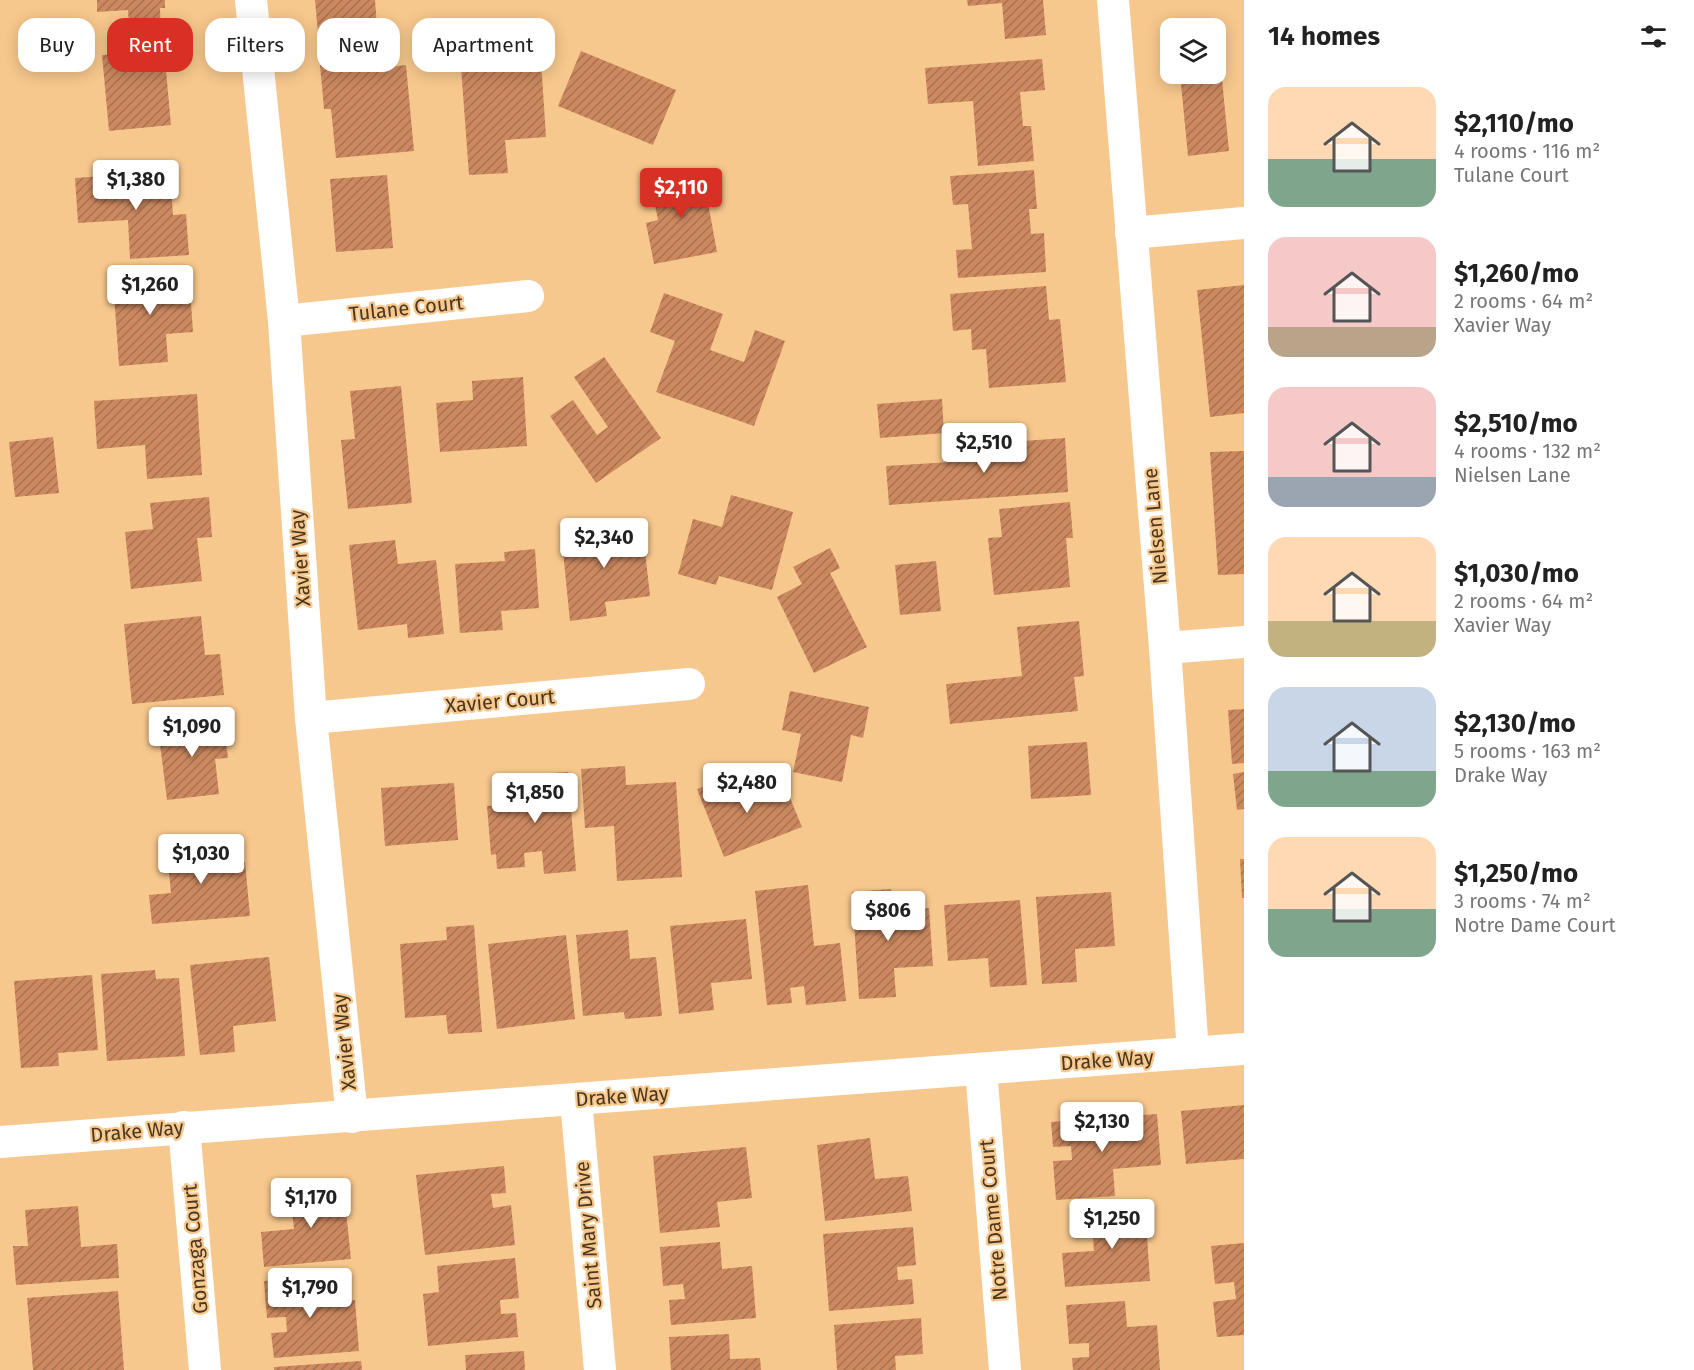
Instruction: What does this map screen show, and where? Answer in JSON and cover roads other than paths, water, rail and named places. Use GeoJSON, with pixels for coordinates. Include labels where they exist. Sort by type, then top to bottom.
{"type":"FeatureCollection","features":[{"type":"Feature","properties":{"kind":"street","name":"Xavier Way"},"geometry":{"type":"LineString","coordinates":[[251,0],[284,321],[311,718],[352,1117]]}},
{"type":"Feature","properties":{"kind":"street","name":"Nielsen Lane"},"geometry":{"type":"LineString","coordinates":[[1113,0],[1165,648],[1193,1053]]}},
{"type":"Feature","properties":{"kind":"street"},"geometry":{"type":"LineString","coordinates":[[1131,233],[1244,223]]}},
{"type":"Feature","properties":{"kind":"street","name":"Tulane Court"},"geometry":{"type":"LineString","coordinates":[[284,321],[528,296]]}},
{"type":"Feature","properties":{"kind":"street"},"geometry":{"type":"LineString","coordinates":[[1165,648],[1244,642]]}},
{"type":"Feature","properties":{"kind":"street","name":"Xavier Court"},"geometry":{"type":"LineString","coordinates":[[311,718],[688,684]]}},
{"type":"Feature","properties":{"kind":"street","name":"Drake Way"},"geometry":{"type":"LineString","coordinates":[[0,1142],[1244,1049]]}},
{"type":"Feature","properties":{"kind":"street","name":"Notre Dame Court"},"geometry":{"type":"LineString","coordinates":[[981,1069],[1005,1370]]}},
{"type":"Feature","properties":{"kind":"street","name":"Saint Mary Drive"},"geometry":{"type":"LineString","coordinates":[[576,1100],[600,1370]]}},
{"type":"Feature","properties":{"kind":"street","name":"Gonzaga Court"},"geometry":{"type":"LineString","coordinates":[[184,1127],[205,1370]]}}]}
